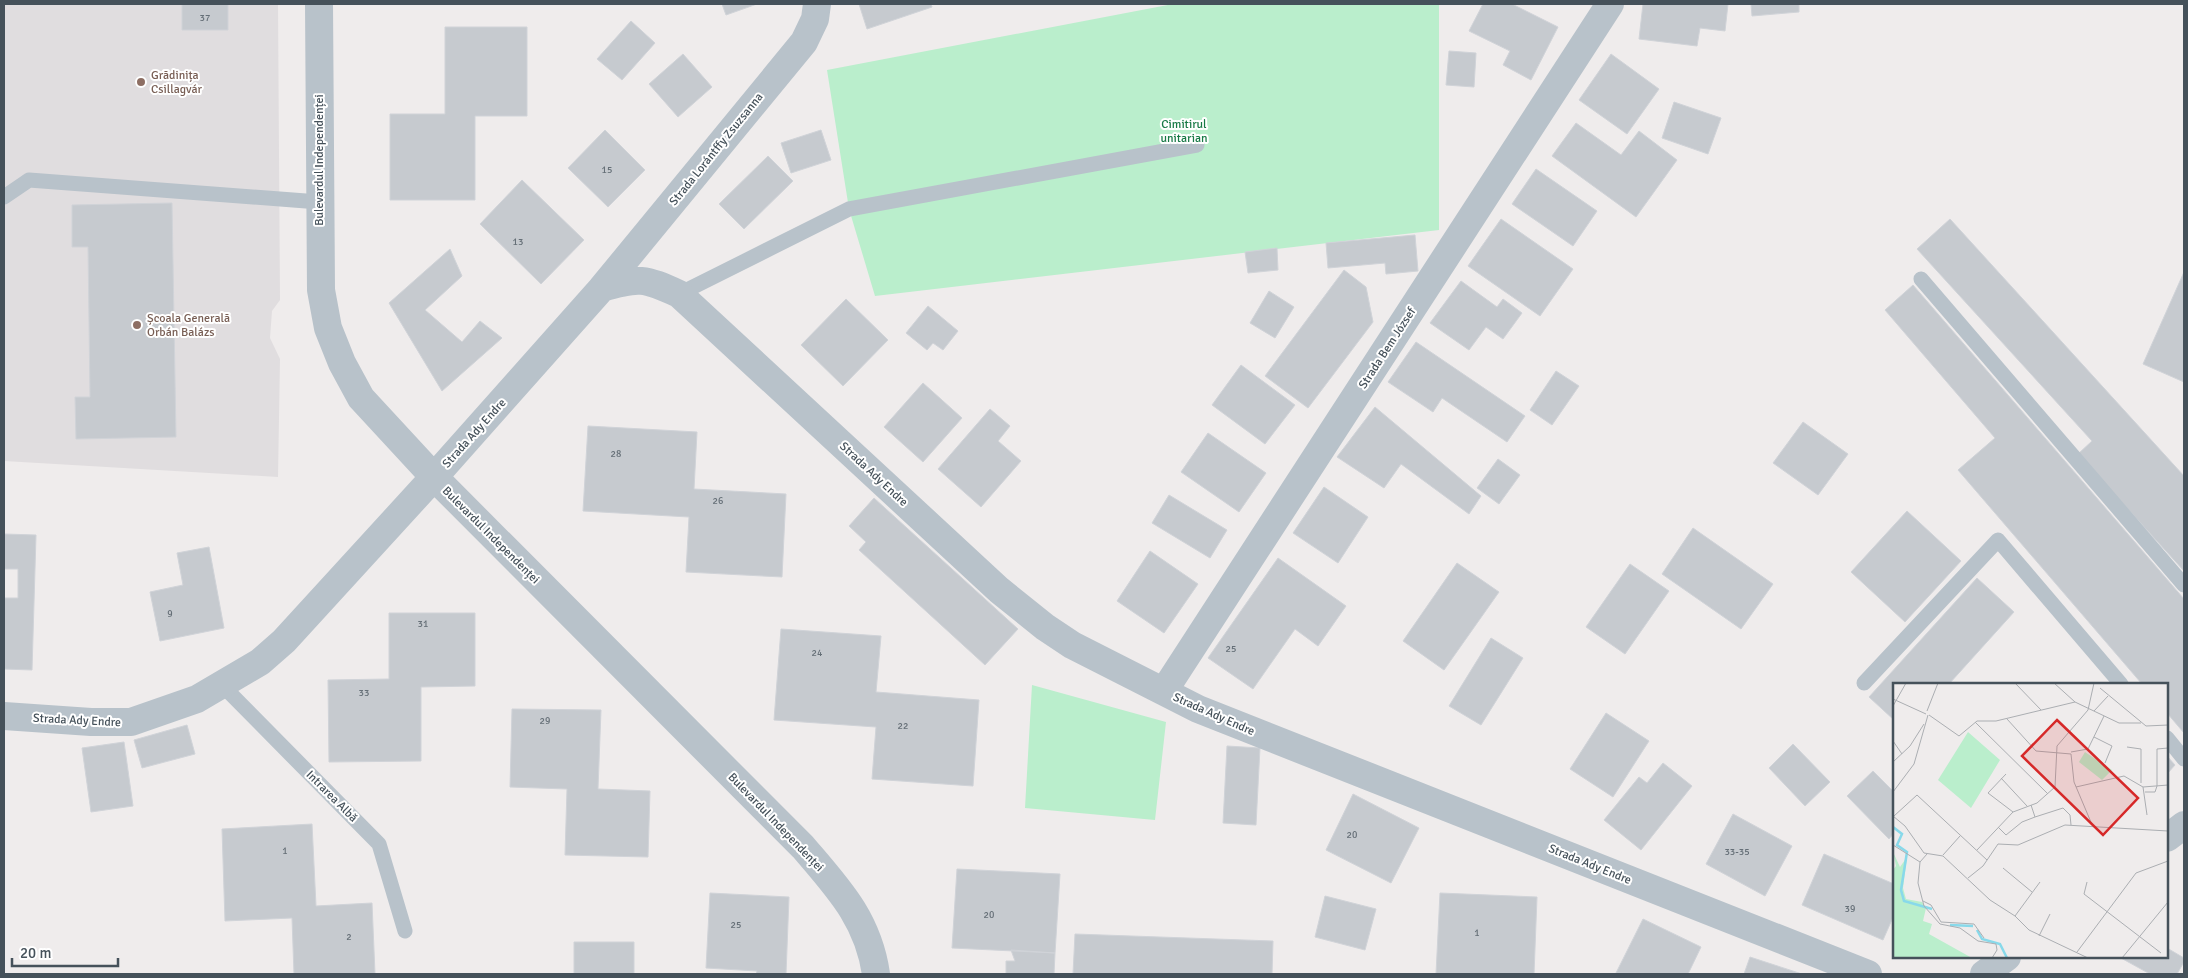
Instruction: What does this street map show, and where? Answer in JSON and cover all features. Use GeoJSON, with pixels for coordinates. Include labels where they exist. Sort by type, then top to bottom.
{"type":"FeatureCollection","features":[{"type":"Feature","properties":{"kind":"street","name":"Bulevardul Independenței"},"geometry":{"type":"LineString","coordinates":[[319,4],[321,290],[328,328],[342,363],[362,398],[434,477],[803,847],[833,882],[862,924],[873,954],[876,974]]}},
{"type":"Feature","properties":{"kind":"street","name":"Strada Lorántffy Zsuzsanna"},"geometry":{"type":"LineString","coordinates":[[602,288],[804,42],[815,20],[817,4]]}},
{"type":"Feature","properties":{"kind":"street","name":"Strada Bem József"},"geometry":{"type":"LineString","coordinates":[[1164,691],[1610,4]]}},
{"type":"Feature","properties":{"kind":"street","name":"Strada Ady Endre"},"geometry":{"type":"LineString","coordinates":[[4,716],[91,722],[131,722],[196,699],[260,662],[284,641],[434,477],[602,288],[628,280],[652,282],[679,294],[998,590],[1072,645],[1198,709],[1868,974]]}},
{"type":"Feature","properties":{"kind":"street"},"geometry":{"type":"LineString","coordinates":[[2168,837],[2184,825]]}},
{"type":"Feature","properties":{"kind":"street"},"geometry":{"type":"LineString","coordinates":[[1984,974],[2006,958]]}},
{"type":"Feature","properties":{"kind":"lane"},"geometry":{"type":"LineString","coordinates":[[679,294],[849,209],[1197,145]]}},
{"type":"Feature","properties":{"kind":"lane"},"geometry":{"type":"LineString","coordinates":[[4,197],[28,180],[320,202]]}},
{"type":"Feature","properties":{"kind":"lane"},"geometry":{"type":"LineString","coordinates":[[1920,279],[2184,585]]}},
{"type":"Feature","properties":{"kind":"lane"},"geometry":{"type":"LineString","coordinates":[[1864,683],[1998,540],[2120,683]]}},
{"type":"Feature","properties":{"kind":"lane","name":"Intrarea Albă"},"geometry":{"type":"LineString","coordinates":[[221,684],[379,844],[405,931]]}},
{"type":"Feature","properties":{"kind":"lane"},"geometry":{"type":"LineString","coordinates":[[2168,739],[2184,759]]}},
{"type":"Feature","properties":{"kind":"shaded area","name":"Școala Generală Orbán Balázs"},"geometry":{"type":"Polygon","coordinates":[[[4,4],[278,4],[280,300],[272,311],[270,338],[280,359],[278,477],[4,461],[4,4]]]}},
{"type":"Feature","properties":{"kind":"green space","name":"Cimitirul unitarian"},"geometry":{"type":"Polygon","coordinates":[[[1173,4],[1439,4],[1439,230],[875,296],[849,209],[827,70],[1173,4]]]}},
{"type":"Feature","properties":{"kind":"green space"},"geometry":{"type":"Polygon","coordinates":[[[1032,685],[1166,722],[1155,820],[1025,808],[1032,685]]]}},
{"type":"Feature","properties":{"kind":"building"},"geometry":{"type":"Polygon","coordinates":[[[182,4],[228,4],[228,30],[182,30],[182,4]]]}},
{"type":"Feature","properties":{"kind":"building"},"geometry":{"type":"Polygon","coordinates":[[[722,4],[757,4],[726,15],[722,4]]]}},
{"type":"Feature","properties":{"kind":"building"},"geometry":{"type":"Polygon","coordinates":[[[859,4],[931,4],[932,7],[867,29],[859,4]]]}},
{"type":"Feature","properties":{"kind":"building"},"geometry":{"type":"Polygon","coordinates":[[[1483,4],[1512,4],[1558,27],[1531,80],[1503,65],[1510,51],[1469,31],[1483,4]]]}},
{"type":"Feature","properties":{"kind":"building"},"geometry":{"type":"Polygon","coordinates":[[[1643,4],[1728,4],[1725,31],[1700,28],[1697,46],[1639,39],[1643,4]]]}},
{"type":"Feature","properties":{"kind":"building"},"geometry":{"type":"Polygon","coordinates":[[[1751,4],[1799,4],[1799,12],[1752,16],[1751,4]]]}},
{"type":"Feature","properties":{"kind":"building"},"geometry":{"type":"Polygon","coordinates":[[[631,21],[655,43],[622,80],[597,59],[631,21]]]}},
{"type":"Feature","properties":{"kind":"building"},"geometry":{"type":"Polygon","coordinates":[[[445,27],[527,27],[527,116],[475,116],[475,200],[390,200],[390,114],[445,114],[445,27]]]}},
{"type":"Feature","properties":{"kind":"building"},"geometry":{"type":"Polygon","coordinates":[[[1449,51],[1476,53],[1474,87],[1446,85],[1449,51]]]}},
{"type":"Feature","properties":{"kind":"building"},"geometry":{"type":"Polygon","coordinates":[[[683,54],[712,87],[678,117],[649,84],[683,54]]]}},
{"type":"Feature","properties":{"kind":"building"},"geometry":{"type":"Polygon","coordinates":[[[1611,54],[1659,89],[1627,134],[1579,100],[1611,54]]]}},
{"type":"Feature","properties":{"kind":"building"},"geometry":{"type":"Polygon","coordinates":[[[1674,102],[1721,118],[1708,154],[1662,138],[1674,102]]]}},
{"type":"Feature","properties":{"kind":"building"},"geometry":{"type":"Polygon","coordinates":[[[1576,123],[1621,155],[1639,131],[1677,160],[1636,217],[1552,156],[1576,123]]]}},
{"type":"Feature","properties":{"kind":"building"},"geometry":{"type":"Polygon","coordinates":[[[605,130],[645,170],[608,207],[568,168],[605,130]]]}},
{"type":"Feature","properties":{"kind":"building"},"geometry":{"type":"Polygon","coordinates":[[[821,130],[831,160],[791,173],[781,143],[821,130]]]}},
{"type":"Feature","properties":{"kind":"building"},"geometry":{"type":"Polygon","coordinates":[[[768,156],[793,181],[744,229],[719,204],[768,156]]]}},
{"type":"Feature","properties":{"kind":"building"},"geometry":{"type":"Polygon","coordinates":[[[1536,169],[1597,211],[1573,246],[1512,204],[1536,169]]]}},
{"type":"Feature","properties":{"kind":"building"},"geometry":{"type":"Polygon","coordinates":[[[522,180],[584,240],[541,284],[480,224],[522,180]]]}},
{"type":"Feature","properties":{"kind":"building"},"geometry":{"type":"Polygon","coordinates":[[[172,203],[176,437],[76,439],[75,397],[90,397],[88,247],[72,247],[72,205],[172,203]]]}},
{"type":"Feature","properties":{"kind":"building"},"geometry":{"type":"Polygon","coordinates":[[[1501,219],[1573,269],[1540,316],[1468,266],[1501,219]]]}},
{"type":"Feature","properties":{"kind":"building"},"geometry":{"type":"Polygon","coordinates":[[[1950,219],[2184,476],[2184,571],[2078,454],[2092,441],[1917,249],[1950,219]]]}},
{"type":"Feature","properties":{"kind":"building"},"geometry":{"type":"Polygon","coordinates":[[[1415,235],[1418,271],[1386,274],[1385,263],[1328,268],[1326,243],[1415,235]]]}},
{"type":"Feature","properties":{"kind":"building"},"geometry":{"type":"Polygon","coordinates":[[[1277,248],[1278,270],[1248,273],[1245,252],[1277,248]]]}},
{"type":"Feature","properties":{"kind":"building"},"geometry":{"type":"Polygon","coordinates":[[[450,249],[462,276],[425,310],[462,342],[480,321],[502,338],[442,391],[389,303],[450,249]]]}},
{"type":"Feature","properties":{"kind":"building"},"geometry":{"type":"Polygon","coordinates":[[[1344,270],[1366,287],[1373,322],[1308,408],[1265,376],[1344,270]]]}},
{"type":"Feature","properties":{"kind":"building"},"geometry":{"type":"Polygon","coordinates":[[[2184,272],[2184,382],[2143,364],[2184,272]]]}},
{"type":"Feature","properties":{"kind":"building"},"geometry":{"type":"Polygon","coordinates":[[[1461,281],[1497,307],[1503,299],[1522,313],[1503,339],[1486,327],[1469,350],[1430,323],[1461,281]]]}},
{"type":"Feature","properties":{"kind":"building"},"geometry":{"type":"Polygon","coordinates":[[[1913,285],[2184,599],[2184,733],[2168,714],[2168,683],[2141,683],[1958,470],[1995,438],[1885,310],[1913,285]]]}},
{"type":"Feature","properties":{"kind":"building"},"geometry":{"type":"Polygon","coordinates":[[[1269,291],[1294,307],[1275,338],[1250,323],[1269,291]]]}},
{"type":"Feature","properties":{"kind":"building"},"geometry":{"type":"Polygon","coordinates":[[[846,299],[888,340],[843,386],[801,345],[846,299]]]}},
{"type":"Feature","properties":{"kind":"building"},"geometry":{"type":"Polygon","coordinates":[[[928,306],[958,331],[943,350],[933,343],[927,350],[906,333],[928,306]]]}},
{"type":"Feature","properties":{"kind":"building"},"geometry":{"type":"Polygon","coordinates":[[[1416,342],[1525,416],[1507,442],[1442,398],[1433,412],[1388,382],[1416,342]]]}},
{"type":"Feature","properties":{"kind":"building"},"geometry":{"type":"Polygon","coordinates":[[[1241,365],[1295,405],[1265,444],[1212,405],[1241,365]]]}},
{"type":"Feature","properties":{"kind":"building"},"geometry":{"type":"Polygon","coordinates":[[[1556,371],[1579,386],[1552,425],[1530,410],[1556,371]]]}},
{"type":"Feature","properties":{"kind":"building"},"geometry":{"type":"Polygon","coordinates":[[[923,383],[962,418],[923,462],[884,427],[923,383]]]}},
{"type":"Feature","properties":{"kind":"building"},"geometry":{"type":"Polygon","coordinates":[[[1375,407],[1481,496],[1469,514],[1401,464],[1384,488],[1337,457],[1375,407]]]}},
{"type":"Feature","properties":{"kind":"building"},"geometry":{"type":"Polygon","coordinates":[[[990,409],[1010,426],[998,441],[1021,461],[981,507],[938,469],[990,409]]]}},
{"type":"Feature","properties":{"kind":"building"},"geometry":{"type":"Polygon","coordinates":[[[1803,422],[1848,454],[1818,495],[1773,463],[1803,422]]]}},
{"type":"Feature","properties":{"kind":"building"},"geometry":{"type":"Polygon","coordinates":[[[588,426],[697,432],[694,489],[786,494],[782,577],[686,572],[689,517],[583,511],[588,426]]]}},
{"type":"Feature","properties":{"kind":"building"},"geometry":{"type":"Polygon","coordinates":[[[1208,433],[1266,473],[1239,512],[1181,472],[1208,433]]]}},
{"type":"Feature","properties":{"kind":"building"},"geometry":{"type":"Polygon","coordinates":[[[1498,459],[1520,475],[1499,504],[1477,488],[1498,459]]]}},
{"type":"Feature","properties":{"kind":"building"},"geometry":{"type":"Polygon","coordinates":[[[1324,487],[1368,517],[1338,563],[1293,533],[1324,487]]]}},
{"type":"Feature","properties":{"kind":"building"},"geometry":{"type":"Polygon","coordinates":[[[1169,495],[1227,530],[1210,558],[1152,523],[1169,495]]]}},
{"type":"Feature","properties":{"kind":"building"},"geometry":{"type":"Polygon","coordinates":[[[874,498],[1018,629],[985,665],[859,550],[866,542],[849,526],[874,498]]]}},
{"type":"Feature","properties":{"kind":"building"},"geometry":{"type":"Polygon","coordinates":[[[1907,511],[1961,561],[1905,622],[1851,572],[1907,511]]]}},
{"type":"Feature","properties":{"kind":"building"},"geometry":{"type":"Polygon","coordinates":[[[1693,528],[1773,584],[1741,629],[1662,574],[1693,528]]]}},
{"type":"Feature","properties":{"kind":"building"},"geometry":{"type":"Polygon","coordinates":[[[4,534],[36,535],[32,670],[4,669],[4,598],[18,598],[18,569],[4,569],[4,534]]]}},
{"type":"Feature","properties":{"kind":"building"},"geometry":{"type":"Polygon","coordinates":[[[209,547],[224,628],[160,641],[150,592],[183,585],[177,553],[209,547]]]}},
{"type":"Feature","properties":{"kind":"building"},"geometry":{"type":"Polygon","coordinates":[[[1150,551],[1198,584],[1164,633],[1117,601],[1150,551]]]}},
{"type":"Feature","properties":{"kind":"building"},"geometry":{"type":"Polygon","coordinates":[[[1278,558],[1346,606],[1318,646],[1295,629],[1253,689],[1208,658],[1278,558]]]}},
{"type":"Feature","properties":{"kind":"building"},"geometry":{"type":"Polygon","coordinates":[[[1457,563],[1499,592],[1444,670],[1403,641],[1457,563]]]}},
{"type":"Feature","properties":{"kind":"building"},"geometry":{"type":"Polygon","coordinates":[[[1630,564],[1669,591],[1625,654],[1586,627],[1630,564]]]}},
{"type":"Feature","properties":{"kind":"building"},"geometry":{"type":"Polygon","coordinates":[[[1977,578],[2014,612],[1950,683],[1893,683],[1893,719],[1869,697],[1977,578]]]}},
{"type":"Feature","properties":{"kind":"building"},"geometry":{"type":"Polygon","coordinates":[[[389,613],[475,613],[475,686],[421,687],[421,761],[329,762],[328,680],[389,679],[389,613]]]}},
{"type":"Feature","properties":{"kind":"building"},"geometry":{"type":"Polygon","coordinates":[[[781,629],[881,636],[876,692],[979,700],[973,786],[872,779],[876,727],[774,720],[781,629]]]}},
{"type":"Feature","properties":{"kind":"building"},"geometry":{"type":"Polygon","coordinates":[[[1491,638],[1523,658],[1481,725],[1449,706],[1491,638]]]}},
{"type":"Feature","properties":{"kind":"building"},"geometry":{"type":"Polygon","coordinates":[[[512,709],[601,710],[598,789],[650,791],[648,857],[565,855],[567,789],[510,787],[512,709]]]}},
{"type":"Feature","properties":{"kind":"building"},"geometry":{"type":"Polygon","coordinates":[[[1606,713],[1649,741],[1613,797],[1570,769],[1606,713]]]}},
{"type":"Feature","properties":{"kind":"building"},"geometry":{"type":"Polygon","coordinates":[[[187,725],[195,754],[142,768],[134,740],[187,725]]]}},
{"type":"Feature","properties":{"kind":"building"},"geometry":{"type":"Polygon","coordinates":[[[124,742],[133,806],[91,812],[82,748],[124,742]]]}},
{"type":"Feature","properties":{"kind":"building"},"geometry":{"type":"Polygon","coordinates":[[[1793,744],[1830,782],[1805,806],[1769,768],[1793,744]]]}},
{"type":"Feature","properties":{"kind":"building"},"geometry":{"type":"Polygon","coordinates":[[[1227,746],[1260,748],[1256,825],[1223,823],[1227,746]]]}},
{"type":"Feature","properties":{"kind":"building"},"geometry":{"type":"Polygon","coordinates":[[[2168,757],[2175,765],[2168,773],[2168,757]]]}},
{"type":"Feature","properties":{"kind":"building"},"geometry":{"type":"Polygon","coordinates":[[[1663,763],[1692,786],[1641,850],[1604,820],[1639,777],[1647,783],[1663,763]]]}},
{"type":"Feature","properties":{"kind":"building"},"geometry":{"type":"Polygon","coordinates":[[[1873,771],[1893,791],[1893,834],[1889,839],[1847,796],[1873,771]]]}},
{"type":"Feature","properties":{"kind":"building"},"geometry":{"type":"Polygon","coordinates":[[[1353,794],[1419,828],[1391,883],[1326,850],[1353,794]]]}},
{"type":"Feature","properties":{"kind":"building"},"geometry":{"type":"Polygon","coordinates":[[[1733,814],[1792,846],[1765,896],[1706,864],[1733,814]]]}},
{"type":"Feature","properties":{"kind":"building"},"geometry":{"type":"Polygon","coordinates":[[[312,824],[316,906],[372,903],[375,974],[294,974],[292,918],[225,921],[222,829],[312,824]]]}},
{"type":"Feature","properties":{"kind":"building"},"geometry":{"type":"Polygon","coordinates":[[[1824,854],[1893,884],[1893,917],[1883,940],[1802,905],[1824,854]]]}},
{"type":"Feature","properties":{"kind":"building"},"geometry":{"type":"Polygon","coordinates":[[[957,869],[1060,874],[1055,953],[952,948],[957,869]]]}},
{"type":"Feature","properties":{"kind":"building"},"geometry":{"type":"Polygon","coordinates":[[[710,893],[789,897],[786,974],[756,974],[757,971],[706,968],[710,893]]]}},
{"type":"Feature","properties":{"kind":"building"},"geometry":{"type":"Polygon","coordinates":[[[1440,893],[1537,897],[1534,974],[1436,974],[1440,893]]]}},
{"type":"Feature","properties":{"kind":"building"},"geometry":{"type":"Polygon","coordinates":[[[1325,896],[1376,909],[1365,950],[1315,937],[1325,896]]]}},
{"type":"Feature","properties":{"kind":"building"},"geometry":{"type":"Polygon","coordinates":[[[1643,919],[1701,947],[1688,974],[1616,973],[1643,919]]]}},
{"type":"Feature","properties":{"kind":"building"},"geometry":{"type":"Polygon","coordinates":[[[1075,934],[1273,941],[1272,974],[1073,974],[1075,934]]]}},
{"type":"Feature","properties":{"kind":"building"},"geometry":{"type":"Polygon","coordinates":[[[574,942],[634,942],[634,974],[574,974],[574,942]]]}},
{"type":"Feature","properties":{"kind":"building"},"geometry":{"type":"Polygon","coordinates":[[[2168,949],[2184,958],[2184,962],[2177,974],[2150,974],[2121,958],[2168,958],[2168,949]]]}},
{"type":"Feature","properties":{"kind":"building"},"geometry":{"type":"Polygon","coordinates":[[[1011,950],[1055,953],[1054,974],[1006,974],[1006,961],[1015,961],[1011,950]]]}},
{"type":"Feature","properties":{"kind":"building"},"geometry":{"type":"Polygon","coordinates":[[[1750,957],[1802,974],[1744,974],[1750,957]]]}},
{"type":"Feature","properties":{"kind":"place","name":"Grădinița Csillagvár"},"geometry":{"type":"Point","coordinates":[141,82]}},
{"type":"Feature","properties":{"kind":"place","name":"Școala Generală Orbán Balázs"},"geometry":{"type":"Point","coordinates":[137,325]}}]}
